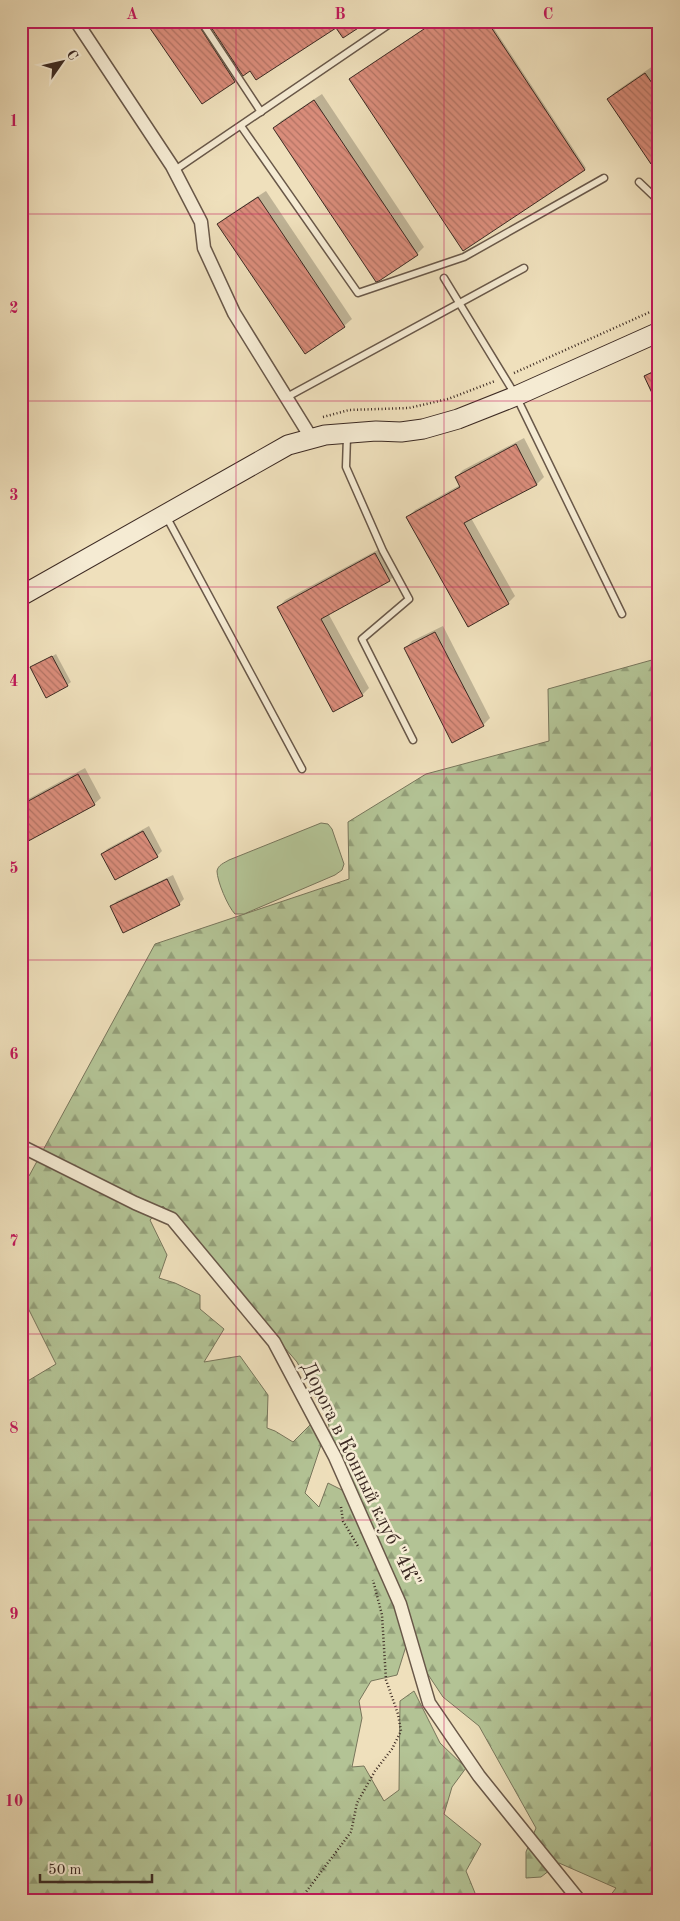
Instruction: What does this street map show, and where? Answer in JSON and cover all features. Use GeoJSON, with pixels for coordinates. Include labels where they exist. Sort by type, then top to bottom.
{"type":"FeatureCollection","features":[{"type":"Feature","properties":{"kind":"main road"},"geometry":{"type":"LineString","coordinates":[[21,596],[288,445],[347,432],[401,432],[423,429],[458,419],[516,396],[659,332]]}},
{"type":"Feature","properties":{"kind":"street"},"geometry":{"type":"LineString","coordinates":[[76,21],[175,170],[201,222],[204,248],[234,313],[312,439]]}},
{"type":"Feature","properties":{"kind":"street","name":"Дорога в Конный клуб \"4К\""},"geometry":{"type":"LineString","coordinates":[[21,1146],[172,1219],[274,1342],[335,1457],[400,1604],[429,1703],[479,1776],[579,1900]]}},
{"type":"Feature","properties":{"kind":"lane"},"geometry":{"type":"LineString","coordinates":[[200,21],[261,112]]}},
{"type":"Feature","properties":{"kind":"lane"},"geometry":{"type":"LineString","coordinates":[[175,170],[394,21]]}},
{"type":"Feature","properties":{"kind":"lane"},"geometry":{"type":"LineString","coordinates":[[241,126],[358,293],[464,258],[604,178]]}},
{"type":"Feature","properties":{"kind":"lane"},"geometry":{"type":"LineString","coordinates":[[639,182],[659,201]]}},
{"type":"Feature","properties":{"kind":"lane"},"geometry":{"type":"LineString","coordinates":[[287,398],[524,268]]}},
{"type":"Feature","properties":{"kind":"lane"},"geometry":{"type":"LineString","coordinates":[[444,278],[458,304],[516,396],[622,614]]}},
{"type":"Feature","properties":{"kind":"lane"},"geometry":{"type":"LineString","coordinates":[[347,432],[346,467],[383,551],[409,599],[362,638],[413,740]]}},
{"type":"Feature","properties":{"kind":"lane"},"geometry":{"type":"LineString","coordinates":[[166,515],[302,769]]}},
{"type":"Feature","properties":{"kind":"path"},"geometry":{"type":"LineString","coordinates":[[341,1502],[343,1521],[363,1555]]}},
{"type":"Feature","properties":{"kind":"path"},"geometry":{"type":"LineString","coordinates":[[300,1900],[351,1832],[357,1802],[375,1771],[392,1749],[401,1731],[398,1714],[386,1680],[382,1615],[371,1573]]}},
{"type":"Feature","properties":{"kind":"green space"},"geometry":{"type":"Polygon","coordinates":[[[659,658],[659,1900],[607,1900],[616,1888],[559,1863],[541,1877],[526,1878],[526,1852],[536,1828],[479,1726],[443,1697],[407,1643],[397,1675],[371,1681],[359,1701],[362,1718],[352,1767],[364,1766],[384,1801],[399,1790],[400,1701],[414,1691],[440,1743],[466,1768],[452,1787],[444,1814],[481,1844],[466,1871],[475,1893],[466,1900],[21,1900],[21,1385],[56,1364],[21,1294],[21,1180],[29,1176],[155,944],[349,879],[348,822],[426,774],[549,741],[548,689],[659,658]],[[163,1206],[150,1220],[167,1255],[159,1278],[175,1283],[200,1295],[200,1309],[224,1329],[204,1362],[240,1356],[268,1395],[267,1428],[293,1442],[311,1424],[326,1430],[305,1493],[319,1507],[328,1483],[344,1491],[327,1418],[297,1362],[163,1206]]]}},
{"type":"Feature","properties":{"kind":"green space"},"geometry":{"type":"Polygon","coordinates":[[[321,823],[328,824],[332,829],[344,864],[342,870],[335,875],[244,914],[235,914],[226,900],[219,881],[217,871],[220,866],[229,860],[321,823]]]}},
{"type":"Feature","properties":{"kind":"building"},"geometry":{"type":"Polygon","coordinates":[[[145,21],[196,21],[235,82],[202,104],[145,21]]]}},
{"type":"Feature","properties":{"kind":"building"},"geometry":{"type":"Polygon","coordinates":[[[207,21],[369,21],[343,38],[336,28],[256,80],[250,71],[243,76],[207,21]]]}},
{"type":"Feature","properties":{"kind":"building"},"geometry":{"type":"Polygon","coordinates":[[[436,21],[487,21],[585,170],[463,251],[349,79],[436,21]]]}},
{"type":"Feature","properties":{"kind":"building"},"geometry":{"type":"Polygon","coordinates":[[[645,73],[659,93],[659,159],[651,164],[607,99],[645,73]]]}},
{"type":"Feature","properties":{"kind":"building"},"geometry":{"type":"Polygon","coordinates":[[[314,100],[418,255],[379,281],[376,282],[273,128],[314,100]]]}},
{"type":"Feature","properties":{"kind":"building"},"geometry":{"type":"Polygon","coordinates":[[[258,197],[345,327],[305,354],[217,224],[258,197]]]}},
{"type":"Feature","properties":{"kind":"building"},"geometry":{"type":"Polygon","coordinates":[[[659,369],[659,408],[644,376],[659,369]]]}},
{"type":"Feature","properties":{"kind":"building"},"geometry":{"type":"Polygon","coordinates":[[[516,444],[537,485],[464,523],[509,604],[468,627],[406,517],[460,487],[455,477],[516,444]]]}},
{"type":"Feature","properties":{"kind":"building"},"geometry":{"type":"Polygon","coordinates":[[[375,553],[390,581],[321,619],[363,696],[333,712],[277,607],[375,553]]]}},
{"type":"Feature","properties":{"kind":"building"},"geometry":{"type":"Polygon","coordinates":[[[435,632],[484,726],[452,743],[404,648],[435,632]]]}},
{"type":"Feature","properties":{"kind":"building"},"geometry":{"type":"Polygon","coordinates":[[[52,656],[68,686],[46,698],[30,667],[52,656]]]}},
{"type":"Feature","properties":{"kind":"building"},"geometry":{"type":"Polygon","coordinates":[[[78,774],[95,805],[21,845],[21,805],[78,774]]]}},
{"type":"Feature","properties":{"kind":"building"},"geometry":{"type":"Polygon","coordinates":[[[143,831],[158,857],[115,880],[101,854],[143,831]]]}},
{"type":"Feature","properties":{"kind":"building"},"geometry":{"type":"Polygon","coordinates":[[[167,879],[180,905],[123,933],[110,906],[167,879]]]}}]}
